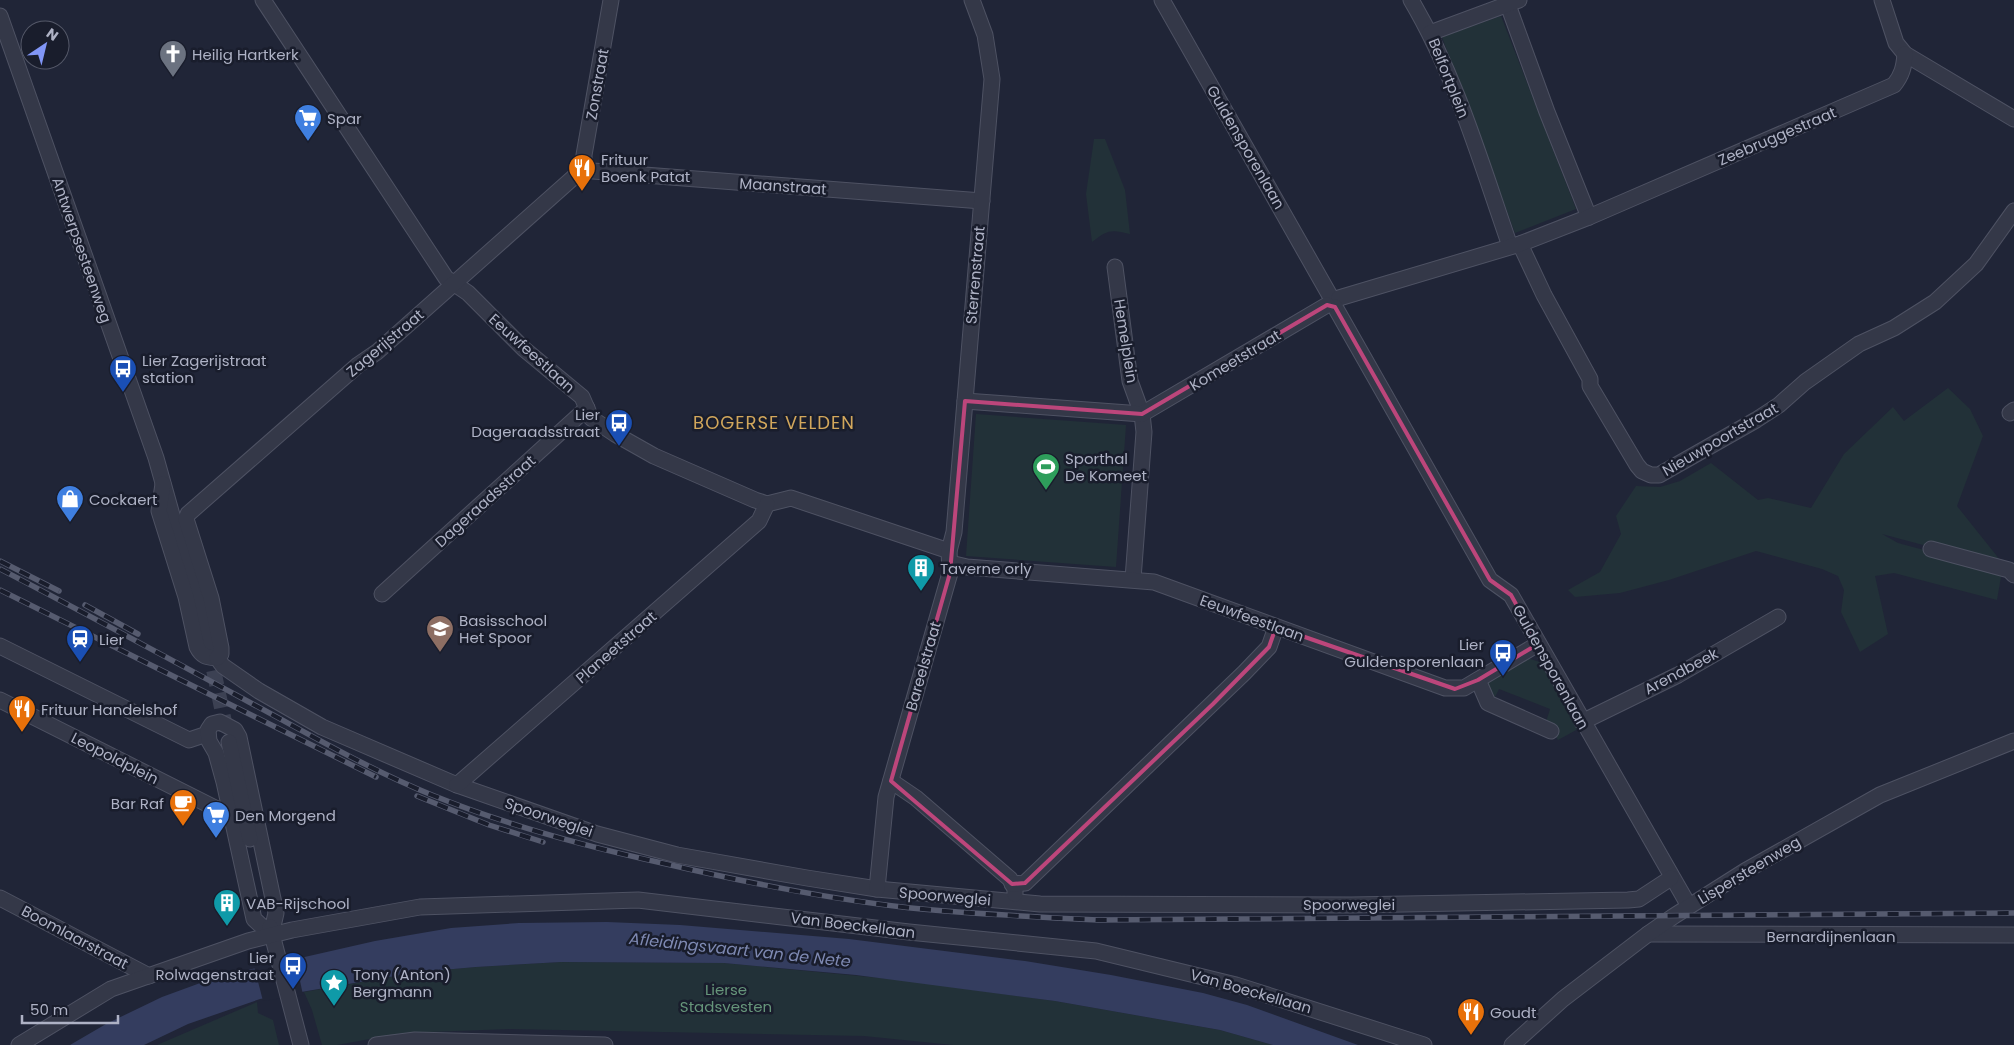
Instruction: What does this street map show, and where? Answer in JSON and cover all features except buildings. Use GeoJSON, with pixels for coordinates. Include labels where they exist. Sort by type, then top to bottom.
{"type":"FeatureCollection","features":[{"type":"Feature","properties":{"kind":"street","name":"Eeuwfeestlaan"},"geometry":{"type":"LineString","coordinates":[[263,0],[446,278],[468,293],[524,349],[582,396],[591,418],[654,456],[767,504],[791,498],[949,557],[967,567],[1154,582],[1445,688],[1464,688],[1538,644]]}},
{"type":"Feature","properties":{"kind":"street","name":"Zonstraat"},"geometry":{"type":"LineString","coordinates":[[584,168],[584,155],[611,0]]}},
{"type":"Feature","properties":{"kind":"street","name":"Sterrenstraat"},"geometry":{"type":"LineString","coordinates":[[949,557],[954,532],[992,79],[985,36],[972,0]]}},
{"type":"Feature","properties":{"kind":"street","name":"Guldensporenlaan"},"geometry":{"type":"LineString","coordinates":[[1162,0],[1490,580],[1511,595],[1671,878]]}},
{"type":"Feature","properties":{"kind":"street"},"geometry":{"type":"LineString","coordinates":[[1411,0],[1430,33]]}},
{"type":"Feature","properties":{"kind":"street"},"geometry":{"type":"LineString","coordinates":[[1882,0],[1896,43],[1905,54],[2014,119]]}},
{"type":"Feature","properties":{"kind":"street","name":"Belfortplein"},"geometry":{"type":"LineString","coordinates":[[1516,245],[1430,33],[1514,2],[1547,112],[1589,217]]}},
{"type":"Feature","properties":{"kind":"street","name":"Antwerpsesteenweg"},"geometry":{"type":"LineString","coordinates":[[0,16],[153,450],[163,484],[159,511],[186,597],[197,647],[200,654],[205,657],[216,657]]}},
{"type":"Feature","properties":{"kind":"street","name":"Zeebruggestraat"},"geometry":{"type":"LineString","coordinates":[[1516,245],[1589,217],[1894,85],[1904,69],[1905,54]]}},
{"type":"Feature","properties":{"kind":"street","name":"Zagerijstraat"},"geometry":{"type":"LineString","coordinates":[[216,657],[221,654],[221,648],[211,598],[186,519],[188,514],[358,365],[377,352],[584,168]]}},
{"type":"Feature","properties":{"kind":"street","name":"Maanstraat"},"geometry":{"type":"LineString","coordinates":[[584,168],[592,171],[982,201]]}},
{"type":"Feature","properties":{"kind":"street","name":"Nieuwpoortstraat"},"geometry":{"type":"LineString","coordinates":[[1516,245],[1580,360],[1590,379],[1590,386],[1613,426],[1642,471],[1651,475],[1659,475],[1779,405],[1804,382],[1858,344],[1894,328],[1935,302],[1976,264],[2014,211]]}},
{"type":"Feature","properties":{"kind":"street","name":"Komeetstraat"},"geometry":{"type":"LineString","coordinates":[[1142,414],[1332,301],[1516,245]]}},
{"type":"Feature","properties":{"kind":"street","name":"Hemelplein"},"geometry":{"type":"LineString","coordinates":[[1115,267],[1130,381],[1142,414]]}},
{"type":"Feature","properties":{"kind":"street"},"geometry":{"type":"LineString","coordinates":[[965,401],[1142,414],[1144,432],[1133,579]]}},
{"type":"Feature","properties":{"kind":"street","name":"Dageraadsstraat"},"geometry":{"type":"LineString","coordinates":[[382,594],[587,408]]}},
{"type":"Feature","properties":{"kind":"street","name":"Planeetstraat"},"geometry":{"type":"LineString","coordinates":[[457,785],[759,521],[767,504]]}},
{"type":"Feature","properties":{"kind":"street"},"geometry":{"type":"LineString","coordinates":[[1931,549],[2009,570],[2014,575]]}},
{"type":"Feature","properties":{"kind":"street","name":"Bareelstraat"},"geometry":{"type":"LineString","coordinates":[[877,890],[886,797],[950,573],[949,557]]}},
{"type":"Feature","properties":{"kind":"street","name":"Arendbeek"},"geometry":{"type":"LineString","coordinates":[[1582,722],[1678,675],[1778,616]]}},
{"type":"Feature","properties":{"kind":"street"},"geometry":{"type":"LineString","coordinates":[[1012,884],[1025,883],[1213,704],[1269,648],[1276,627]]}},
{"type":"Feature","properties":{"kind":"street"},"geometry":{"type":"LineString","coordinates":[[0,646],[189,740],[207,734]]}},
{"type":"Feature","properties":{"kind":"street","name":"Spoorweglei"},"geometry":{"type":"LineString","coordinates":[[216,657],[259,691],[322,728],[457,785],[597,834],[677,855],[877,890],[1015,902],[1351,905],[1628,900],[1639,899],[1671,878]]}},
{"type":"Feature","properties":{"kind":"street"},"geometry":{"type":"LineString","coordinates":[[1478,680],[1488,702],[1551,731]]}},
{"type":"Feature","properties":{"kind":"street","name":"Leopoldplein"},"geometry":{"type":"LineString","coordinates":[[0,700],[230,816]]}},
{"type":"Feature","properties":{"kind":"street"},"geometry":{"type":"LineString","coordinates":[[220,722],[236,730],[239,737],[276,913],[273,941],[254,919],[216,753],[207,734],[212,724],[220,722]]}},
{"type":"Feature","properties":{"kind":"street"},"geometry":{"type":"LineString","coordinates":[[229,742],[273,941],[300,1045]]}},
{"type":"Feature","properties":{"kind":"street","name":"Lispersteenweg"},"geometry":{"type":"LineString","coordinates":[[1512,1045],[1563,999],[1648,934],[1745,871],[1880,795],[2014,742]]}},
{"type":"Feature","properties":{"kind":"street"},"geometry":{"type":"LineString","coordinates":[[891,781],[916,798],[1010,879],[1015,889],[1015,902]]}},
{"type":"Feature","properties":{"kind":"street"},"geometry":{"type":"LineString","coordinates":[[1671,878],[1689,906]]}},
{"type":"Feature","properties":{"kind":"street","name":"Boomlaarstraat"},"geometry":{"type":"LineString","coordinates":[[0,898],[149,976]]}},
{"type":"Feature","properties":{"kind":"street","name":"Van Boeckellaan"},"geometry":{"type":"LineString","coordinates":[[19,1045],[111,989],[248,941],[273,941],[292,930],[420,907],[638,900],[909,932],[1096,951],[1236,985],[1424,1045]]}},
{"type":"Feature","properties":{"kind":"street","name":"Bernardijnenlaan"},"geometry":{"type":"LineString","coordinates":[[1648,934],[2014,935]]}},
{"type":"Feature","properties":{"kind":"street"},"geometry":{"type":"LineString","coordinates":[[376,1045],[414,1040],[605,1045]]}},
{"type":"Feature","properties":{"kind":"highlighted area"},"geometry":{"type":"Polygon","coordinates":[[[1327,305],[1335,307],[1490,580],[1511,595],[1538,644],[1478,680],[1455,689],[1276,627],[1269,647],[1213,704],[1025,883],[1012,884],[891,781],[950,573],[965,401],[1142,414],[1327,305]]]}},
{"type":"Feature","properties":{"kind":"green space"},"geometry":{"type":"Polygon","coordinates":[[[1501,16],[1576,209],[1515,233],[1442,37],[1501,16]]]}},
{"type":"Feature","properties":{"kind":"green space"},"geometry":{"type":"Polygon","coordinates":[[[1094,139],[1105,139],[1125,190],[1130,234],[1118,231],[1110,232],[1092,242],[1086,194],[1094,139]]]}},
{"type":"Feature","properties":{"kind":"green space"},"geometry":{"type":"Polygon","coordinates":[[[1948,388],[1970,409],[1983,436],[1957,506],[2000,560],[1994,564],[1882,534],[1898,543],[2002,571],[1997,600],[1894,573],[1875,576],[1888,634],[1860,652],[1841,612],[1844,590],[1838,576],[1822,569],[1756,551],[1669,580],[1620,593],[1575,597],[1568,590],[1600,572],[1621,534],[1616,516],[1636,486],[1660,487],[1680,481],[1711,463],[1758,500],[1768,498],[1811,508],[1844,454],[1893,407],[1904,421],[1948,388]]]}},
{"type":"Feature","properties":{"kind":"green space","name":"Sporthal De Komeet"},"geometry":{"type":"Polygon","coordinates":[[[976,414],[1126,425],[1116,567],[966,556],[976,414]]]}},
{"type":"Feature","properties":{"kind":"green space"},"geometry":{"type":"Polygon","coordinates":[[[1527,658],[1540,662],[1578,729],[1558,740],[1546,722],[1550,709],[1499,689],[1494,699],[1487,685],[1488,681],[1527,658]]]}},
{"type":"Feature","properties":{"kind":"green space","name":"Lierse Stadsvesten"},"geometry":{"type":"Polygon","coordinates":[[[561,962],[724,963],[901,980],[1055,1001],[1220,1030],[1273,1045],[953,1045],[864,1036],[510,1029],[403,1033],[337,1045],[322,1045],[312,1010],[304,992],[419,972],[561,962]]]}},
{"type":"Feature","properties":{"kind":"green space"},"geometry":{"type":"Polygon","coordinates":[[[257,1002],[258,1013],[273,1020],[279,1045],[157,1045],[257,1002]]]}},
{"type":"Feature","properties":{"kind":"water","name":"Afleidingsvaart van de Nete"},"geometry":{"type":"Polygon","coordinates":[[[607,922],[680,925],[849,939],[1025,961],[1111,975],[1203,993],[1247,1005],[1358,1045],[1273,1045],[1220,1030],[1055,1001],[856,975],[724,963],[561,962],[419,972],[260,999],[188,1024],[144,1045],[70,1045],[106,1024],[162,997],[203,982],[252,969],[375,941],[451,928],[519,923],[607,922]]]}},
{"type":"Feature","properties":{"kind":"pier"},"geometry":{"type":"Polygon","coordinates":[[[295,957],[303,995],[263,1001],[254,966],[295,957]]]}},
{"type":"Feature","properties":{"kind":"tunnel"},"geometry":{"type":"LineString","coordinates":[[209,648],[227,734]]}},
{"type":"Feature","properties":{"kind":"railway"},"geometry":{"type":"LineString","coordinates":[[0,561],[59,591]]}},
{"type":"Feature","properties":{"kind":"railway"},"geometry":{"type":"LineString","coordinates":[[0,569],[339,751],[432,795],[488,816],[574,842],[724,877],[817,895],[934,910],[1098,920],[2014,913]]}},
{"type":"Feature","properties":{"kind":"railway"},"geometry":{"type":"LineString","coordinates":[[0,590],[376,777]]}},
{"type":"Feature","properties":{"kind":"railway"},"geometry":{"type":"LineString","coordinates":[[85,605],[138,634]]}},
{"type":"Feature","properties":{"kind":"railway"},"geometry":{"type":"LineString","coordinates":[[417,796],[489,825],[543,842]]}},
{"type":"Feature","properties":{"kind":"place","name":"Heilig Hartkerk"},"geometry":{"type":"Point","coordinates":[173,78]}},
{"type":"Feature","properties":{"kind":"place","name":"Spar"},"geometry":{"type":"Point","coordinates":[308,142]}},
{"type":"Feature","properties":{"kind":"place","name":"Frituur Boenk Patat"},"geometry":{"type":"Point","coordinates":[582,192]}},
{"type":"Feature","properties":{"kind":"place","name":"Lier Zagerijstraat station"},"geometry":{"type":"Point","coordinates":[123,393]}},
{"type":"Feature","properties":{"kind":"place","name":"Lier Dageraadsstraat"},"geometry":{"type":"Point","coordinates":[619,447]}},
{"type":"Feature","properties":{"kind":"place","name":"Sporthal De Komeet"},"geometry":{"type":"Point","coordinates":[1046,491]}},
{"type":"Feature","properties":{"kind":"place","name":"Cockaert"},"geometry":{"type":"Point","coordinates":[70,523]}},
{"type":"Feature","properties":{"kind":"place","name":"Taverne orly"},"geometry":{"type":"Point","coordinates":[921,592]}},
{"type":"Feature","properties":{"kind":"place","name":"Basisschool Het Spoor"},"geometry":{"type":"Point","coordinates":[440,653]}},
{"type":"Feature","properties":{"kind":"place","name":"Lier"},"geometry":{"type":"Point","coordinates":[80,663]}},
{"type":"Feature","properties":{"kind":"place","name":"Lier Guldensporenlaan"},"geometry":{"type":"Point","coordinates":[1503,677]}},
{"type":"Feature","properties":{"kind":"place","name":"Frituur Handelshof"},"geometry":{"type":"Point","coordinates":[22,733]}},
{"type":"Feature","properties":{"kind":"place","name":"Bar Raf"},"geometry":{"type":"Point","coordinates":[183,827]}},
{"type":"Feature","properties":{"kind":"place","name":"Den Morgend"},"geometry":{"type":"Point","coordinates":[216,839]}},
{"type":"Feature","properties":{"kind":"place","name":"VAB-Rijschool"},"geometry":{"type":"Point","coordinates":[227,927]}},
{"type":"Feature","properties":{"kind":"place","name":"Lier Rolwagenstraat"},"geometry":{"type":"Point","coordinates":[293,990]}},
{"type":"Feature","properties":{"kind":"place","name":"Tony (Anton) Bergmann"},"geometry":{"type":"Point","coordinates":[334,1007]}},
{"type":"Feature","properties":{"kind":"place","name":"Goudt"},"geometry":{"type":"Point","coordinates":[1471,1036]}},
{"type":"Feature","properties":{"kind":"district","name":"BOGERSE VELDEN"},"geometry":{"type":"Point","coordinates":[774,422]}}]}
